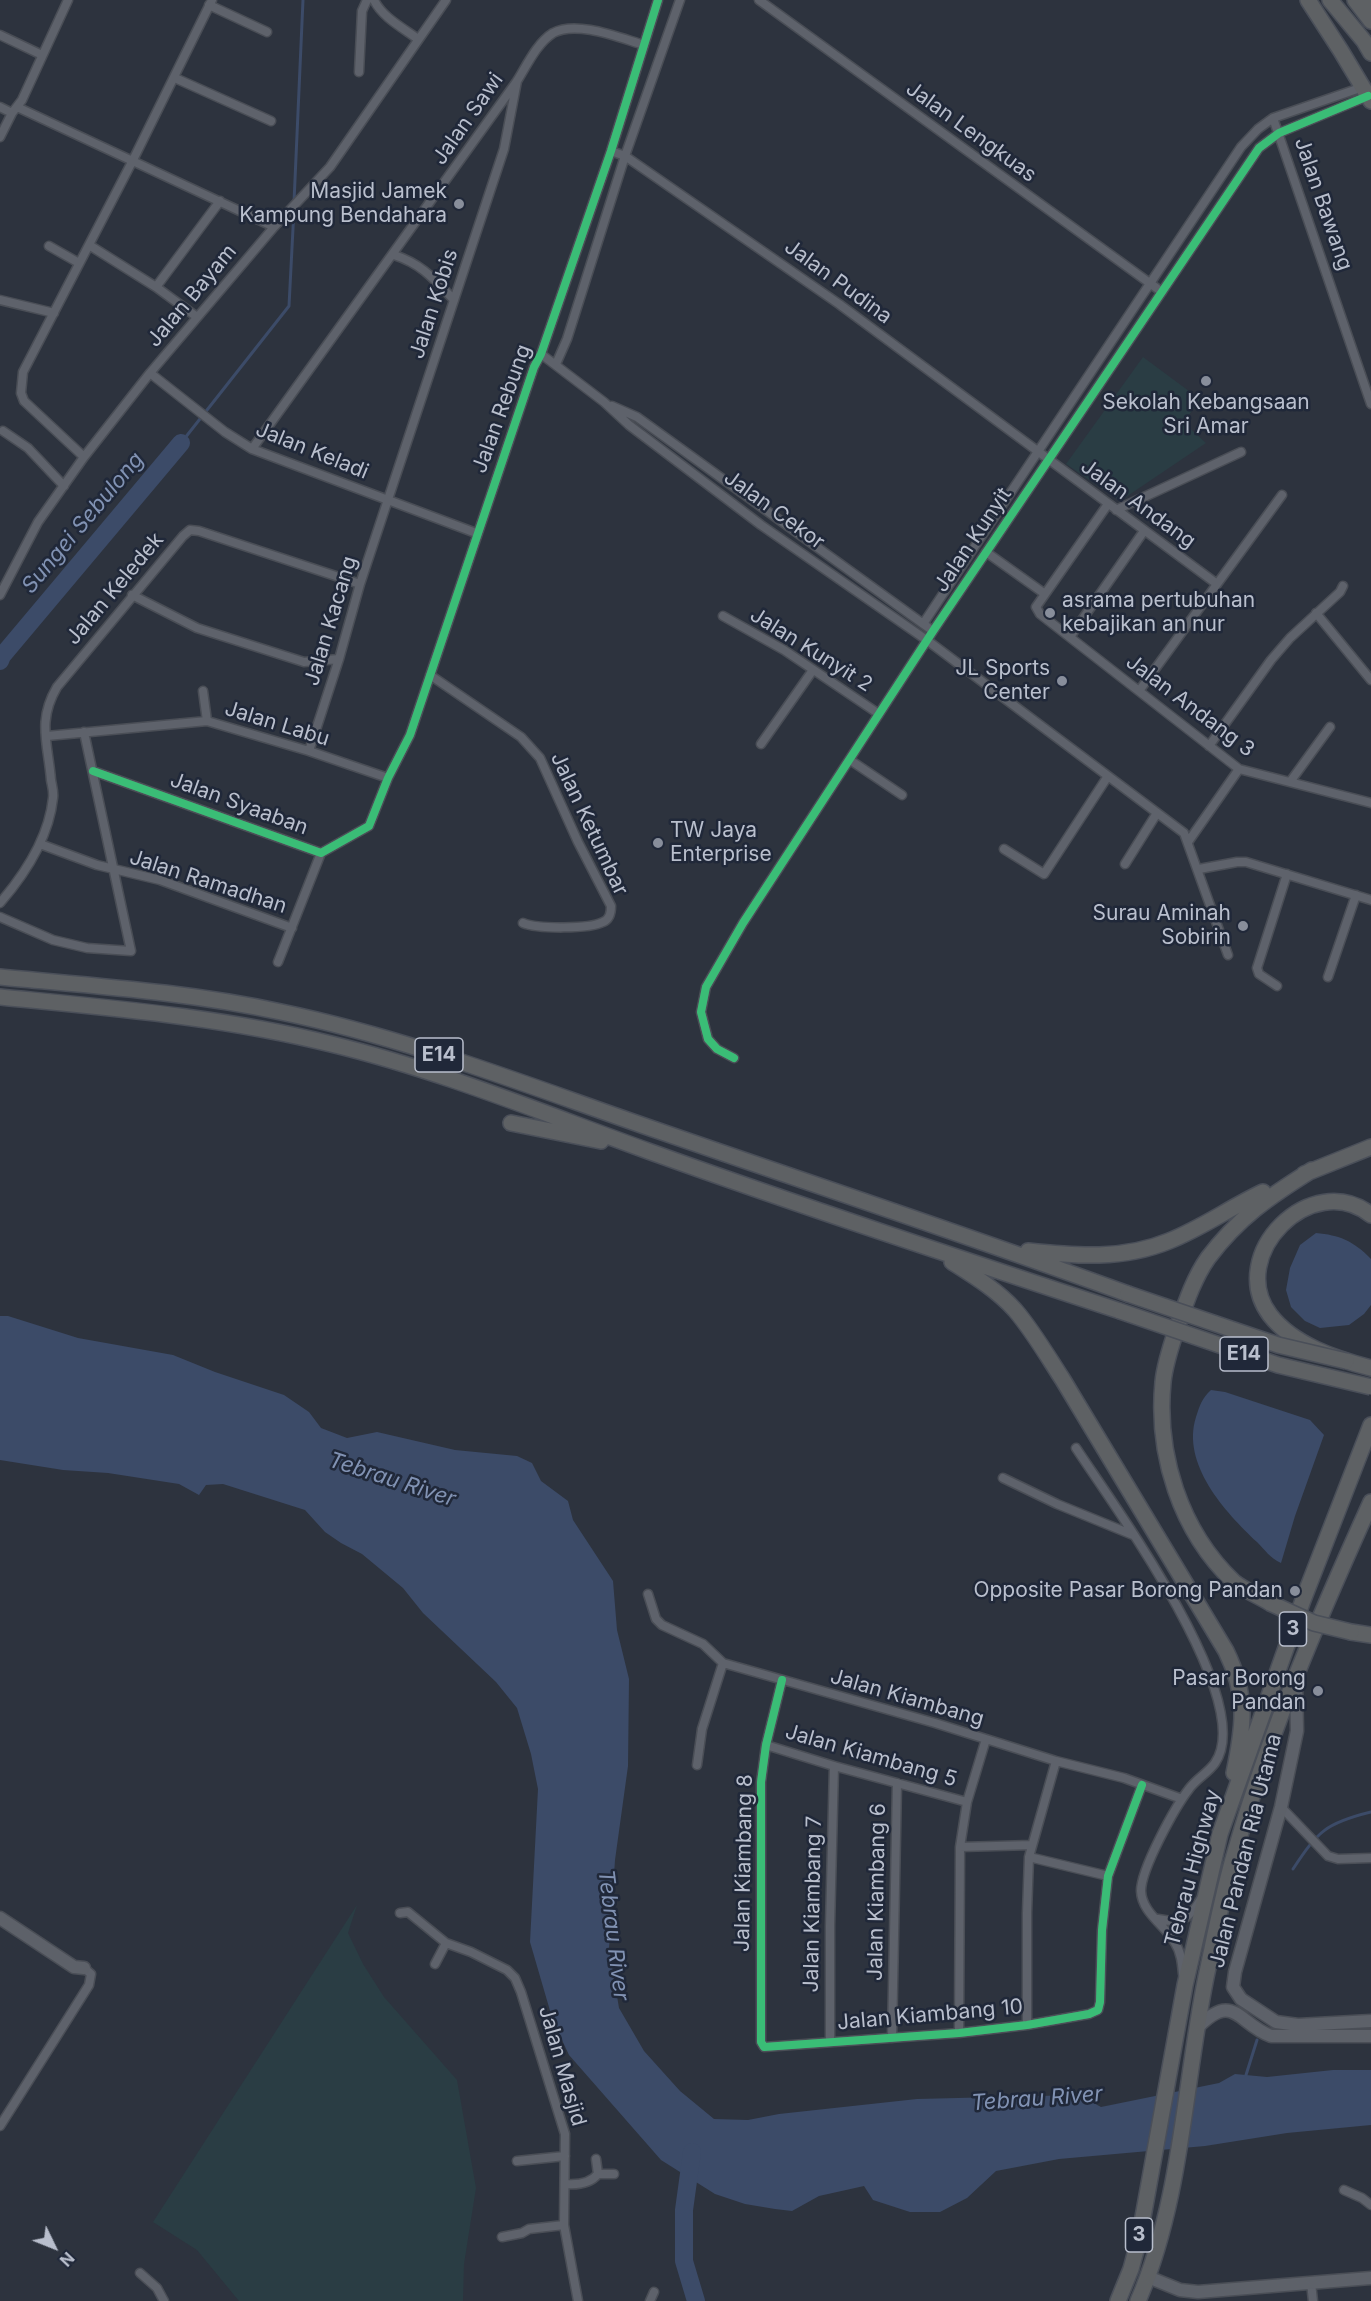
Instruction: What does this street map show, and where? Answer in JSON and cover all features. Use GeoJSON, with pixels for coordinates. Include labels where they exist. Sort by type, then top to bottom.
{"type":"FeatureCollection","features":[{"type":"Feature","properties":{"kind":"highway"},"geometry":{"type":"LineString","coordinates":[[1308,0],[1367,95]]}},
{"type":"Feature","properties":{"kind":"highway"},"geometry":{"type":"LineString","coordinates":[[1330,0],[1364,40],[1371,52]]}},
{"type":"Feature","properties":{"kind":"highway"},"geometry":{"type":"LineString","coordinates":[[1355,0],[1371,21]]}},
{"type":"Feature","properties":{"kind":"highway","name":"E14"},"geometry":{"type":"LineString","coordinates":[[0,978],[147,990],[279,1011],[340,1025],[481,1069],[1278,1345],[1346,1362]]}},
{"type":"Feature","properties":{"kind":"highway","name":"E14"},"geometry":{"type":"LineString","coordinates":[[0,997],[138,1010],[274,1031],[330,1043],[472,1086],[648,1151],[1278,1365],[1371,1387]]}},
{"type":"Feature","properties":{"kind":"highway"},"geometry":{"type":"LineString","coordinates":[[511,1124],[648,1151]]}},
{"type":"Feature","properties":{"kind":"highway"},"geometry":{"type":"LineString","coordinates":[[1004,1249],[1075,1256],[1110,1255],[1167,1242],[1253,1197],[1312,1170],[1371,1148]]}},
{"type":"Feature","properties":{"kind":"highway"},"geometry":{"type":"LineString","coordinates":[[1312,1170],[1251,1210],[1208,1259],[1189,1293],[1168,1355],[1163,1381],[1162,1426],[1165,1450],[1171,1477],[1185,1515],[1207,1551],[1236,1583],[1270,1603],[1314,1623],[1371,1635]]}},
{"type":"Feature","properties":{"kind":"highway"},"geometry":{"type":"LineString","coordinates":[[1371,1215],[1353,1204],[1337,1202],[1323,1202],[1291,1215],[1269,1238],[1262,1252],[1258,1280],[1264,1305],[1282,1328],[1302,1341],[1346,1362],[1371,1368]]}},
{"type":"Feature","properties":{"kind":"highway"},"geometry":{"type":"LineString","coordinates":[[932,1249],[999,1295],[1036,1338],[1228,1657],[1242,1694],[1242,1731],[1220,1834]]}},
{"type":"Feature","properties":{"kind":"highway","name":"Tebrau Highway"},"geometry":{"type":"LineString","coordinates":[[1118,2301],[1131,2269],[1152,2166],[1169,2061],[1206,1888],[1220,1834],[1303,1600],[1371,1425]]}},
{"type":"Feature","properties":{"kind":"highway","name":"Tebrau Highway"},"geometry":{"type":"LineString","coordinates":[[1138,2301],[1148,2277],[1166,2213],[1197,2028],[1235,1851],[1258,1781],[1296,1681],[1338,1574],[1371,1502]]}},
{"type":"Feature","properties":{"kind":"street"},"geometry":{"type":"LineString","coordinates":[[0,137],[68,0]]}},
{"type":"Feature","properties":{"kind":"street"},"geometry":{"type":"LineString","coordinates":[[359,72],[362,11],[367,0]]}},
{"type":"Feature","properties":{"kind":"street"},"geometry":{"type":"LineString","coordinates":[[374,0],[377,8],[418,39]]}},
{"type":"Feature","properties":{"kind":"street","name":"Jalan Bayam"},"geometry":{"type":"LineString","coordinates":[[0,595],[38,522],[84,458],[197,317],[276,224],[330,167],[446,0]]}},
{"type":"Feature","properties":{"kind":"street","name":"Jalan Rebung"},"geometry":{"type":"LineString","coordinates":[[369,826],[388,778],[410,735],[476,533],[611,151],[658,0]]}},
{"type":"Feature","properties":{"kind":"street","name":"Jalan Rebung"},"geometry":{"type":"LineString","coordinates":[[534,366],[556,364],[570,329],[625,156],[680,0]]}},
{"type":"Feature","properties":{"kind":"street","name":"Jalan Lengkuas"},"geometry":{"type":"LineString","coordinates":[[759,0],[1162,292]]}},
{"type":"Feature","properties":{"kind":"street"},"geometry":{"type":"LineString","coordinates":[[84,458],[31,408],[21,393],[22,372],[175,78],[211,3],[267,32]]}},
{"type":"Feature","properties":{"kind":"street","name":"Jalan Sawi"},"geometry":{"type":"LineString","coordinates":[[252,449],[394,255],[517,81],[533,54],[551,34],[558,31],[584,29],[644,45]]}},
{"type":"Feature","properties":{"kind":"street"},"geometry":{"type":"LineString","coordinates":[[0,35],[42,55]]}},
{"type":"Feature","properties":{"kind":"street"},"geometry":{"type":"LineString","coordinates":[[175,78],[271,121]]}},
{"type":"Feature","properties":{"kind":"street","name":"Jalan Kobis"},"geometry":{"type":"LineString","coordinates":[[388,501],[504,148],[517,81]]}},
{"type":"Feature","properties":{"kind":"street","name":"Jalan Kunyit"},"geometry":{"type":"LineString","coordinates":[[923,624],[1241,147],[1258,129],[1273,118],[1367,95]]}},
{"type":"Feature","properties":{"kind":"street","name":"Jalan Kunyit"},"geometry":{"type":"LineString","coordinates":[[734,1058],[717,1049],[708,1039],[701,1012],[706,987],[742,923],[933,631],[1260,148],[1279,133],[1367,95]]}},
{"type":"Feature","properties":{"kind":"street"},"geometry":{"type":"LineString","coordinates":[[0,107],[15,110],[133,160],[220,201],[276,224]]}},
{"type":"Feature","properties":{"kind":"street","name":"Jalan Bawang"},"geometry":{"type":"LineString","coordinates":[[1273,118],[1371,404]]}},
{"type":"Feature","properties":{"kind":"street","name":"Jalan Pudina"},"geometry":{"type":"LineString","coordinates":[[611,151],[625,156],[839,304],[1037,452]]}},
{"type":"Feature","properties":{"kind":"street"},"geometry":{"type":"LineString","coordinates":[[156,287],[220,201]]}},
{"type":"Feature","properties":{"kind":"street"},"geometry":{"type":"LineString","coordinates":[[89,245],[156,287],[197,317]]}},
{"type":"Feature","properties":{"kind":"street"},"geometry":{"type":"LineString","coordinates":[[49,246],[80,263]]}},
{"type":"Feature","properties":{"kind":"street"},"geometry":{"type":"LineString","coordinates":[[394,255],[410,260],[425,269],[454,300]]}},
{"type":"Feature","properties":{"kind":"street"},"geometry":{"type":"LineString","coordinates":[[0,300],[54,313]]}},
{"type":"Feature","properties":{"kind":"street","name":"Jalan Cekor"},"geometry":{"type":"LineString","coordinates":[[541,354],[604,402],[629,425],[761,525],[927,641],[1184,833],[1199,869],[1228,955]]}},
{"type":"Feature","properties":{"kind":"street","name":"Jalan Keladi"},"geometry":{"type":"LineString","coordinates":[[150,373],[225,432],[252,449],[476,533]]}},
{"type":"Feature","properties":{"kind":"street","name":"Jalan Cekor"},"geometry":{"type":"LineString","coordinates":[[604,402],[637,417],[933,631]]}},
{"type":"Feature","properties":{"kind":"street"},"geometry":{"type":"LineString","coordinates":[[3,431],[28,448],[64,486]]}},
{"type":"Feature","properties":{"kind":"street","name":"Jalan Andang"},"geometry":{"type":"LineString","coordinates":[[1037,452],[1217,584]]}},
{"type":"Feature","properties":{"kind":"street"},"geometry":{"type":"LineString","coordinates":[[986,552],[1045,594],[1112,507],[1241,452]]}},
{"type":"Feature","properties":{"kind":"street"},"geometry":{"type":"LineString","coordinates":[[1139,691],[1282,495]]}},
{"type":"Feature","properties":{"kind":"street","name":"Jalan Kacang"},"geometry":{"type":"LineString","coordinates":[[309,751],[388,501]]}},
{"type":"Feature","properties":{"kind":"street","name":"Jalan Keledek"},"geometry":{"type":"LineString","coordinates":[[0,903],[16,884],[40,844],[54,797],[45,715],[49,701],[57,687],[132,595],[190,530],[360,584]]}},
{"type":"Feature","properties":{"kind":"street"},"geometry":{"type":"LineString","coordinates":[[1070,637],[1144,531]]}},
{"type":"Feature","properties":{"kind":"street"},"geometry":{"type":"LineString","coordinates":[[1209,746],[1271,660],[1290,638],[1340,592],[1343,586]]}},
{"type":"Feature","properties":{"kind":"street","name":"Jalan Andang 3"},"geometry":{"type":"LineString","coordinates":[[1045,594],[1036,607],[1040,614],[1239,769],[1371,803]]}},
{"type":"Feature","properties":{"kind":"street"},"geometry":{"type":"LineString","coordinates":[[132,595],[197,628],[304,662],[339,659]]}},
{"type":"Feature","properties":{"kind":"street"},"geometry":{"type":"LineString","coordinates":[[905,612],[919,613],[934,607]]}},
{"type":"Feature","properties":{"kind":"street"},"geometry":{"type":"LineString","coordinates":[[1316,614],[1371,681]]}},
{"type":"Feature","properties":{"kind":"street","name":"Jalan Kunyit 2"},"geometry":{"type":"LineString","coordinates":[[723,616],[784,651],[879,714]]}},
{"type":"Feature","properties":{"kind":"street"},"geometry":{"type":"LineString","coordinates":[[923,624],[927,641]]}},
{"type":"Feature","properties":{"kind":"street"},"geometry":{"type":"LineString","coordinates":[[761,744],[813,670]]}},
{"type":"Feature","properties":{"kind":"street","name":"Jalan Ketumbar"},"geometry":{"type":"LineString","coordinates":[[430,675],[521,737],[540,758],[578,842],[611,906],[611,914],[606,920],[590,926],[552,927],[523,923]]}},
{"type":"Feature","properties":{"kind":"street"},"geometry":{"type":"LineString","coordinates":[[203,691],[207,721]]}},
{"type":"Feature","properties":{"kind":"street","name":"Jalan Labu"},"geometry":{"type":"LineString","coordinates":[[47,735],[207,721],[309,751],[388,778]]}},
{"type":"Feature","properties":{"kind":"street"},"geometry":{"type":"LineString","coordinates":[[1290,782],[1330,728]]}},
{"type":"Feature","properties":{"kind":"street"},"geometry":{"type":"LineString","coordinates":[[0,917],[52,940],[87,948],[131,951],[84,732]]}},
{"type":"Feature","properties":{"kind":"street"},"geometry":{"type":"LineString","coordinates":[[850,760],[902,795]]}},
{"type":"Feature","properties":{"kind":"street"},"geometry":{"type":"LineString","coordinates":[[1188,842],[1239,769]]}},
{"type":"Feature","properties":{"kind":"street","name":"Jalan Syaaban"},"geometry":{"type":"LineString","coordinates":[[93,771],[321,853],[369,826]]}},
{"type":"Feature","properties":{"kind":"street"},"geometry":{"type":"LineString","coordinates":[[1004,849],[1044,874],[1108,776]]}},
{"type":"Feature","properties":{"kind":"street"},"geometry":{"type":"LineString","coordinates":[[1125,864],[1157,813]]}},
{"type":"Feature","properties":{"kind":"street","name":"Jalan Ramadhan"},"geometry":{"type":"LineString","coordinates":[[40,844],[78,859],[160,880],[292,928]]}},
{"type":"Feature","properties":{"kind":"street"},"geometry":{"type":"LineString","coordinates":[[278,962],[321,853]]}},
{"type":"Feature","properties":{"kind":"street"},"geometry":{"type":"LineString","coordinates":[[1199,869],[1246,862],[1371,900]]}},
{"type":"Feature","properties":{"kind":"street"},"geometry":{"type":"LineString","coordinates":[[1277,986],[1258,974],[1257,968],[1287,874]]}},
{"type":"Feature","properties":{"kind":"street"},"geometry":{"type":"LineString","coordinates":[[1328,977],[1356,895]]}},
{"type":"Feature","properties":{"kind":"street"},"geometry":{"type":"LineString","coordinates":[[1076,1448],[1134,1535],[1190,1628],[1218,1696],[1223,1724],[1220,1753],[1215,1764],[1191,1786],[1182,1799],[1147,1864],[1143,1877],[1142,1901],[1176,1944],[1181,1958],[1185,1985]]}},
{"type":"Feature","properties":{"kind":"street"},"geometry":{"type":"LineString","coordinates":[[1003,1478],[1057,1504],[1134,1535]]}},
{"type":"Feature","properties":{"kind":"street"},"geometry":{"type":"LineString","coordinates":[[648,1594],[656,1619],[662,1625],[703,1644],[723,1663],[702,1730],[697,1765]]}},
{"type":"Feature","properties":{"kind":"street","name":"Jalan Kiambang"},"geometry":{"type":"LineString","coordinates":[[723,1663],[1142,1785],[1182,1799]]}},
{"type":"Feature","properties":{"kind":"street","name":"Jalan Kiambang 8"},"geometry":{"type":"LineString","coordinates":[[765,2047],[761,2042],[761,1782],[766,1745],[782,1680]]}},
{"type":"Feature","properties":{"kind":"street","name":"Jalan Pandan Ria Utama"},"geometry":{"type":"LineString","coordinates":[[1296,1681],[1296,1731],[1281,1807],[1233,1980],[1235,1991],[1259,2030],[1271,2036],[1371,2036]]}},
{"type":"Feature","properties":{"kind":"street"},"geometry":{"type":"LineString","coordinates":[[959,2033],[960,1847],[967,1802],[986,1739]]}},
{"type":"Feature","properties":{"kind":"street","name":"Jalan Kiambang 5"},"geometry":{"type":"LineString","coordinates":[[766,1745],[967,1802]]}},
{"type":"Feature","properties":{"kind":"street"},"geometry":{"type":"LineString","coordinates":[[1027,2025],[1029,1857],[1056,1761]]}},
{"type":"Feature","properties":{"kind":"street","name":"Jalan Kiambang 7"},"geometry":{"type":"LineString","coordinates":[[830,2042],[834,1766]]}},
{"type":"Feature","properties":{"kind":"street","name":"Jalan Kiambang 6"},"geometry":{"type":"LineString","coordinates":[[892,2038],[897,1783]]}},
{"type":"Feature","properties":{"kind":"street"},"geometry":{"type":"LineString","coordinates":[[1029,1857],[1108,1876],[1142,1785]]}},
{"type":"Feature","properties":{"kind":"street"},"geometry":{"type":"LineString","coordinates":[[1281,1807],[1297,1826],[1332,1858],[1371,1858]]}},
{"type":"Feature","properties":{"kind":"street"},"geometry":{"type":"LineString","coordinates":[[960,1847],[1032,1845]]}},
{"type":"Feature","properties":{"kind":"street","name":"Jalan Kiambang 10"},"geometry":{"type":"LineString","coordinates":[[765,2047],[959,2033],[1027,2025],[1089,2014],[1098,2010],[1102,1930],[1108,1876]]}},
{"type":"Feature","properties":{"kind":"street"},"geometry":{"type":"LineString","coordinates":[[1158,1919],[1174,1922],[1185,1919],[1194,1910],[1206,1888]]}},
{"type":"Feature","properties":{"kind":"street","name":"Jalan Masjid"},"geometry":{"type":"LineString","coordinates":[[400,1913],[408,1912],[446,1943],[471,1952],[507,1970],[515,1978],[565,2134],[564,2225],[578,2301]]}},
{"type":"Feature","properties":{"kind":"street"},"geometry":{"type":"LineString","coordinates":[[0,1918],[74,1967],[84,1968],[91,1974],[89,1985],[0,2126]]}},
{"type":"Feature","properties":{"kind":"street"},"geometry":{"type":"LineString","coordinates":[[435,1964],[446,1943]]}},
{"type":"Feature","properties":{"kind":"street","name":"Jalan Pandan Ria Utama"},"geometry":{"type":"LineString","coordinates":[[1197,2028],[1217,2012],[1246,2012],[1285,2025],[1371,2021]]}},
{"type":"Feature","properties":{"kind":"street"},"geometry":{"type":"LineString","coordinates":[[1329,2022],[1329,2037]]}},
{"type":"Feature","properties":{"kind":"street"},"geometry":{"type":"LineString","coordinates":[[517,2161],[564,2156]]}},
{"type":"Feature","properties":{"kind":"street"},"geometry":{"type":"LineString","coordinates":[[597,2159],[598,2175]]}},
{"type":"Feature","properties":{"kind":"street"},"geometry":{"type":"LineString","coordinates":[[565,2184],[576,2185],[593,2180],[598,2175],[614,2174]]}},
{"type":"Feature","properties":{"kind":"street"},"geometry":{"type":"LineString","coordinates":[[1344,2190],[1371,2205]]}},
{"type":"Feature","properties":{"kind":"street"},"geometry":{"type":"LineString","coordinates":[[502,2237],[522,2233],[529,2229],[564,2225]]}},
{"type":"Feature","properties":{"kind":"street"},"geometry":{"type":"LineString","coordinates":[[140,2273],[157,2288],[164,2301]]}},
{"type":"Feature","properties":{"kind":"street"},"geometry":{"type":"LineString","coordinates":[[1148,2277],[1180,2290],[1204,2296],[1371,2278]]}},
{"type":"Feature","properties":{"kind":"street"},"geometry":{"type":"LineString","coordinates":[[1311,2283],[1313,2301]]}},
{"type":"Feature","properties":{"kind":"street"},"geometry":{"type":"LineString","coordinates":[[650,2301],[654,2292]]}},
{"type":"Feature","properties":{"kind":"shaded area"},"geometry":{"type":"Polygon","coordinates":[[[1143,357],[1201,400],[1183,422],[1206,443],[1120,501],[1066,464],[1143,357]]]}},
{"type":"Feature","properties":{"kind":"shaded area"},"geometry":{"type":"Polygon","coordinates":[[[357,1905],[348,1933],[363,1964],[384,1997],[457,2080],[476,2188],[464,2264],[463,2301],[239,2301],[197,2250],[153,2222],[357,1905]]]}},
{"type":"Feature","properties":{"kind":"water"},"geometry":{"type":"Polygon","coordinates":[[[1316,1233],[1346,1240],[1371,1259],[1371,1305],[1364,1314],[1349,1325],[1320,1328],[1305,1321],[1291,1307],[1286,1290],[1290,1268],[1300,1245],[1316,1233]]]}},
{"type":"Feature","properties":{"kind":"water","name":"Tebrau River"},"geometry":{"type":"Polygon","coordinates":[[[0,1316],[8,1316],[78,1338],[173,1355],[284,1395],[309,1412],[321,1428],[347,1438],[377,1432],[455,1450],[517,1456],[532,1463],[541,1481],[568,1501],[573,1520],[613,1581],[617,1630],[629,1679],[628,1766],[615,1860],[609,1948],[619,2008],[644,2051],[680,2091],[714,2119],[748,2120],[779,2114],[917,2099],[1079,2095],[1101,2107],[1219,2083],[1235,2074],[1267,2077],[1333,2070],[1371,2070],[1371,2125],[1287,2133],[1205,2146],[1059,2159],[996,2171],[967,2198],[940,2212],[910,2212],[873,2200],[864,2186],[819,2196],[792,2211],[745,2204],[715,2194],[661,2160],[569,2055],[553,2021],[530,1942],[538,1789],[531,1754],[517,1708],[496,1682],[423,1613],[403,1588],[362,1554],[325,1532],[305,1510],[223,1484],[206,1485],[199,1495],[179,1484],[0,1460],[0,1316]]]}},
{"type":"Feature","properties":{"kind":"water"},"geometry":{"type":"Polygon","coordinates":[[[1211,1390],[1225,1392],[1310,1420],[1324,1435],[1281,1563],[1268,1554],[1232,1516],[1209,1486],[1200,1469],[1193,1435],[1200,1405],[1211,1390]]]}},
{"type":"Feature","properties":{"kind":"waterway"},"geometry":{"type":"LineString","coordinates":[[294,202],[303,0]]}},
{"type":"Feature","properties":{"kind":"waterway"},"geometry":{"type":"LineString","coordinates":[[181,443],[289,306],[294,209]]}},
{"type":"Feature","properties":{"kind":"waterway","name":"Sungei Sebulong"},"geometry":{"type":"LineString","coordinates":[[0,661],[181,443]]}},
{"type":"Feature","properties":{"kind":"waterway"},"geometry":{"type":"LineString","coordinates":[[1293,1869],[1324,1830],[1343,1820],[1371,1812]]}},
{"type":"Feature","properties":{"kind":"waterway"},"geometry":{"type":"LineString","coordinates":[[1246,2075],[1257,2040]]}},
{"type":"Feature","properties":{"kind":"waterway"},"geometry":{"type":"LineString","coordinates":[[692,2152],[684,2210],[684,2261],[696,2301]]}},
{"type":"Feature","properties":{"kind":"cycle path"},"geometry":{"type":"LineString","coordinates":[[93,771],[321,853],[369,826],[388,778],[410,735],[534,367],[541,354],[611,151],[658,0]]}},
{"type":"Feature","properties":{"kind":"cycle path"},"geometry":{"type":"LineString","coordinates":[[734,1058],[717,1049],[708,1039],[701,1012],[706,987],[743,923],[933,631],[1259,148],[1279,133],[1368,96]]}},
{"type":"Feature","properties":{"kind":"cycle path"},"geometry":{"type":"LineString","coordinates":[[782,1680],[766,1745],[761,1782],[761,2042],[764,2047],[959,2033],[1027,2025],[1089,2014],[1098,2010],[1102,1930],[1108,1876],[1142,1785]]}},
{"type":"Feature","properties":{"kind":"place","name":"Masjid Jamek Kampung Bendahara"},"geometry":{"type":"Point","coordinates":[459,204]}},
{"type":"Feature","properties":{"kind":"place","name":"Sekolah Kebangsaan Sri Amar"},"geometry":{"type":"Point","coordinates":[1206,381]}},
{"type":"Feature","properties":{"kind":"place","name":"asrama pertubuhan kebajikan an nur"},"geometry":{"type":"Point","coordinates":[1050,613]}},
{"type":"Feature","properties":{"kind":"place","name":"JL Sports Center"},"geometry":{"type":"Point","coordinates":[1062,681]}},
{"type":"Feature","properties":{"kind":"place","name":"TW Jaya Enterprise"},"geometry":{"type":"Point","coordinates":[658,843]}},
{"type":"Feature","properties":{"kind":"place","name":"Surau Aminah Sobirin"},"geometry":{"type":"Point","coordinates":[1243,926]}},
{"type":"Feature","properties":{"kind":"place","name":"Opposite Pasar Borong Pandan"},"geometry":{"type":"Point","coordinates":[1295,1591]}},
{"type":"Feature","properties":{"kind":"place","name":"Pasar Borong Pandan"},"geometry":{"type":"Point","coordinates":[1318,1691]}}]}
